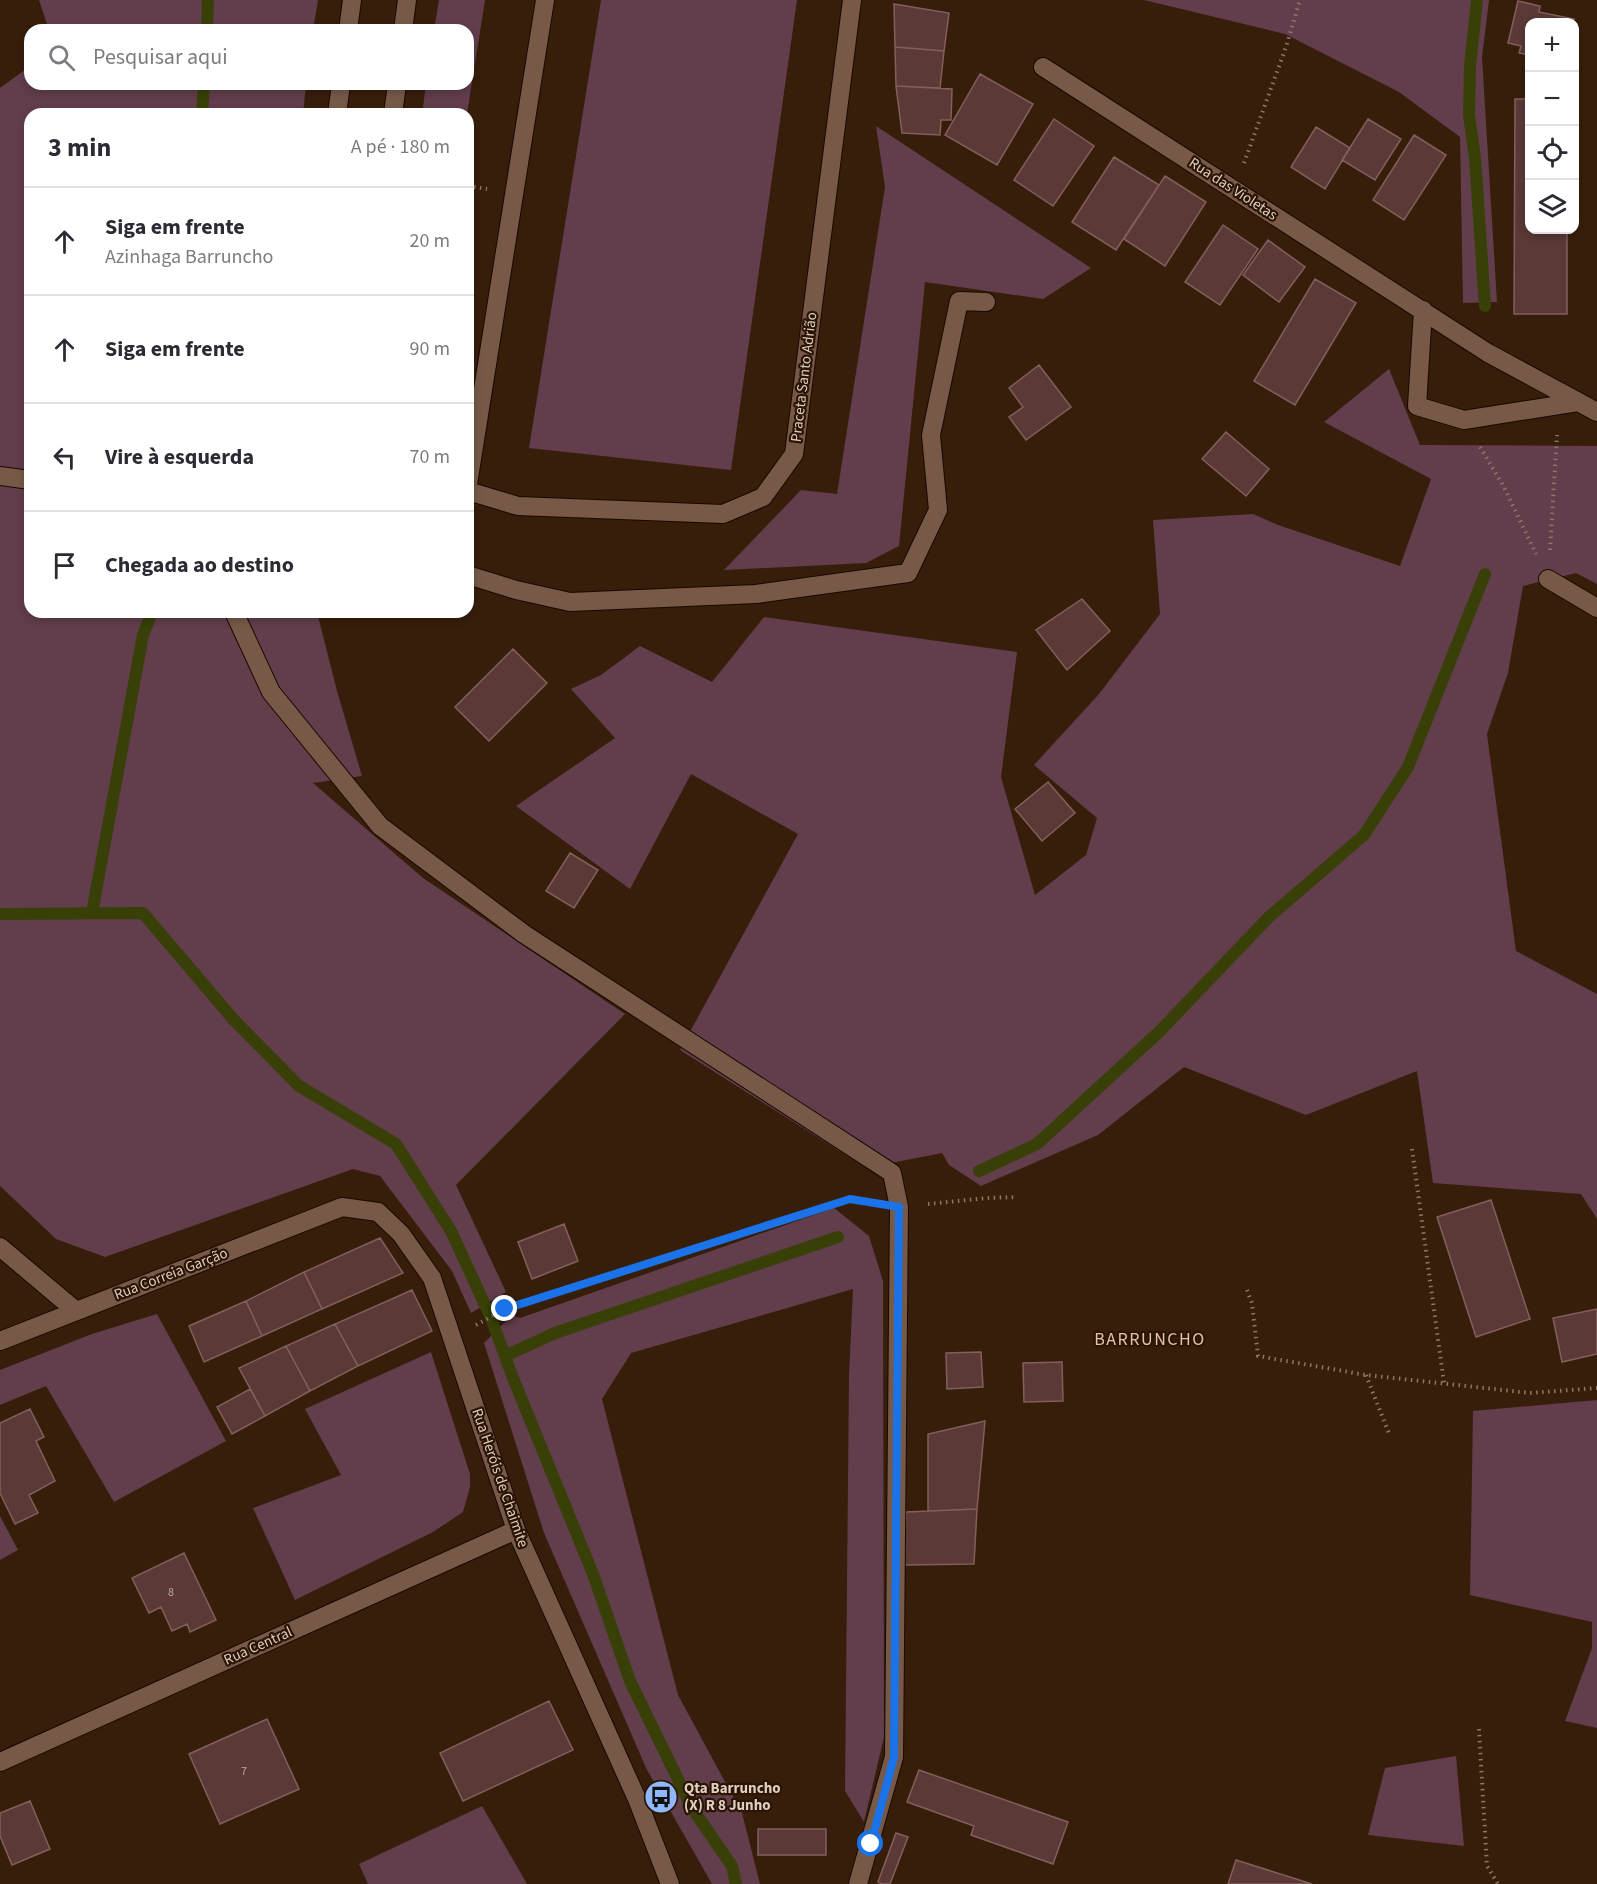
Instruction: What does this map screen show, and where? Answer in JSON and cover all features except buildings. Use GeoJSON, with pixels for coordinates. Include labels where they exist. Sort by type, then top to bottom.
{"type":"FeatureCollection","features":[{"type":"Feature","properties":{"kind":"street"},"geometry":{"type":"LineString","coordinates":[[349,24],[352,0]]}},
{"type":"Feature","properties":{"kind":"street"},"geometry":{"type":"LineString","coordinates":[[404,24],[407,0]]}},
{"type":"Feature","properties":{"kind":"street"},"geometry":{"type":"LineString","coordinates":[[474,446],[545,0]]}},
{"type":"Feature","properties":{"kind":"street","name":"Praceta Santo Adrião"},"geometry":{"type":"LineString","coordinates":[[474,493],[518,506],[723,514],[763,497],[794,454],[852,0]]}},
{"type":"Feature","properties":{"kind":"street","name":"Rua das Violetas"},"geometry":{"type":"LineString","coordinates":[[1043,67],[1568,403],[1597,408]]}},
{"type":"Feature","properties":{"kind":"street"},"geometry":{"type":"LineString","coordinates":[[338,108],[340,90]]}},
{"type":"Feature","properties":{"kind":"street"},"geometry":{"type":"LineString","coordinates":[[394,108],[395,90]]}},
{"type":"Feature","properties":{"kind":"street"},"geometry":{"type":"LineString","coordinates":[[474,577],[516,590],[570,602],[756,594],[908,573],[938,510],[931,435],[959,301],[986,302]]}},
{"type":"Feature","properties":{"kind":"street"},"geometry":{"type":"LineString","coordinates":[[1423,310],[1417,406],[1464,420],[1568,403]]}},
{"type":"Feature","properties":{"kind":"street"},"geometry":{"type":"LineString","coordinates":[[0,476],[24,479]]}},
{"type":"Feature","properties":{"kind":"street"},"geometry":{"type":"LineString","coordinates":[[1548,579],[1597,608]]}},
{"type":"Feature","properties":{"kind":"street"},"geometry":{"type":"LineString","coordinates":[[237,618],[272,692],[380,826],[524,934],[892,1173],[899,1207],[894,1757],[858,1884]]}},
{"type":"Feature","properties":{"kind":"street","name":"Rua Correia Garção"},"geometry":{"type":"LineString","coordinates":[[0,1341],[342,1207]]}},
{"type":"Feature","properties":{"kind":"street","name":"Rua Heróis de Chaimite"},"geometry":{"type":"LineString","coordinates":[[342,1207],[378,1212],[401,1234],[432,1278],[516,1530],[637,1799],[670,1884]]}},
{"type":"Feature","properties":{"kind":"street"},"geometry":{"type":"LineString","coordinates":[[0,1247],[76,1311]]}},
{"type":"Feature","properties":{"kind":"street","name":"Rua Central"},"geometry":{"type":"LineString","coordinates":[[0,1762],[516,1530]]}},
{"type":"Feature","properties":{"kind":"path"},"geometry":{"type":"LineString","coordinates":[[1234,189],[1286,47],[1300,0]]}},
{"type":"Feature","properties":{"kind":"path"},"geometry":{"type":"LineString","coordinates":[[1548,579],[1568,403]]}},
{"type":"Feature","properties":{"kind":"path"},"geometry":{"type":"LineString","coordinates":[[1464,420],[1503,487],[1548,579]]}},
{"type":"Feature","properties":{"kind":"path"},"geometry":{"type":"LineString","coordinates":[[1412,1149],[1444,1383]]}},
{"type":"Feature","properties":{"kind":"path"},"geometry":{"type":"LineString","coordinates":[[477,1324],[505,1309],[850,1199],[899,1207],[1017,1197]]}},
{"type":"Feature","properties":{"kind":"path"},"geometry":{"type":"LineString","coordinates":[[1247,1290],[1252,1303],[1258,1356],[1366,1375],[1530,1393],[1597,1388]]}},
{"type":"Feature","properties":{"kind":"path"},"geometry":{"type":"LineString","coordinates":[[1366,1375],[1390,1436]]}},
{"type":"Feature","properties":{"kind":"path"},"geometry":{"type":"LineString","coordinates":[[1479,1729],[1487,1866],[1497,1884]]}},
{"type":"Feature","properties":{"kind":"shaded area"},"geometry":{"type":"Polygon","coordinates":[[[39,0],[318,0],[314,24],[47,24],[39,0]]]}},
{"type":"Feature","properties":{"kind":"shaded area"},"geometry":{"type":"Polygon","coordinates":[[[439,0],[485,0],[474,70],[474,24],[435,24],[439,0]]]}},
{"type":"Feature","properties":{"kind":"shaded area"},"geometry":{"type":"Polygon","coordinates":[[[601,0],[797,0],[731,470],[529,448],[601,0]]]}},
{"type":"Feature","properties":{"kind":"shaded area"},"geometry":{"type":"Polygon","coordinates":[[[1144,0],[1489,0],[1482,57],[1497,302],[1463,303],[1460,137],[1399,92],[1285,34],[1144,0]]]}},
{"type":"Feature","properties":{"kind":"shaded area"},"geometry":{"type":"Polygon","coordinates":[[[24,70],[24,90],[305,90],[304,108],[24,108],[24,618],[319,618],[362,776],[313,783],[423,878],[625,1014],[456,1185],[506,1292],[471,1313],[452,1271],[380,1176],[353,1169],[105,1257],[56,1239],[0,1186],[0,88],[24,70]]]}},
{"type":"Feature","properties":{"kind":"shaded area"},"geometry":{"type":"Polygon","coordinates":[[[425,90],[471,90],[468,108],[423,108],[425,90]]]}},
{"type":"Feature","properties":{"kind":"shaded area"},"geometry":{"type":"Polygon","coordinates":[[[876,126],[1091,268],[1043,299],[925,282],[899,546],[866,563],[724,570],[801,490],[837,494],[885,187],[876,126]]]}},
{"type":"Feature","properties":{"kind":"shaded area"},"geometry":{"type":"Polygon","coordinates":[[[1389,369],[1420,445],[1597,446],[1597,584],[1576,573],[1523,586],[1508,673],[1487,734],[1516,951],[1597,994],[1597,1219],[1581,1194],[1433,1183],[1417,1071],[1306,1115],[1184,1067],[1098,1135],[981,1186],[949,1165],[942,1153],[866,1168],[680,1050],[798,834],[691,774],[630,889],[516,806],[615,738],[571,689],[601,675],[640,646],[712,682],[764,617],[1017,652],[1001,777],[1035,895],[1086,855],[1097,818],[1034,765],[1099,694],[1160,614],[1153,520],[1253,514],[1278,525],[1400,566],[1431,479],[1324,422],[1389,369]]]}},
{"type":"Feature","properties":{"kind":"shaded area"},"geometry":{"type":"Polygon","coordinates":[[[834,1208],[869,1236],[883,1281],[884,1737],[864,1822],[845,1791],[849,1375],[853,1289],[631,1353],[602,1399],[678,1695],[742,1813],[760,1884],[712,1884],[647,1770],[544,1533],[484,1343],[512,1315],[520,1318],[834,1208]]]}},
{"type":"Feature","properties":{"kind":"shaded area"},"geometry":{"type":"Polygon","coordinates":[[[157,1314],[226,1441],[114,1502],[46,1386],[0,1405],[0,1370],[92,1334],[157,1314]]]}},
{"type":"Feature","properties":{"kind":"shaded area"},"geometry":{"type":"Polygon","coordinates":[[[431,1352],[470,1474],[470,1487],[463,1512],[433,1532],[295,1600],[253,1508],[341,1475],[305,1409],[431,1352]]]}},
{"type":"Feature","properties":{"kind":"shaded area"},"geometry":{"type":"Polygon","coordinates":[[[1597,1400],[1597,1728],[1565,1721],[1592,1648],[1592,1622],[1470,1595],[1473,1411],[1597,1400]]]}},
{"type":"Feature","properties":{"kind":"shaded area"},"geometry":{"type":"Polygon","coordinates":[[[0,1516],[18,1550],[0,1560],[0,1516]]]}},
{"type":"Feature","properties":{"kind":"shaded area"},"geometry":{"type":"Polygon","coordinates":[[[1456,1756],[1464,1846],[1368,1835],[1385,1768],[1456,1756]]]}},
{"type":"Feature","properties":{"kind":"shaded area"},"geometry":{"type":"Polygon","coordinates":[[[482,1806],[527,1884],[368,1884],[359,1864],[482,1806]]]}},
{"type":"Feature","properties":{"kind":"waterway"},"geometry":{"type":"LineString","coordinates":[[207,24],[208,0]]}},
{"type":"Feature","properties":{"kind":"waterway"},"geometry":{"type":"LineString","coordinates":[[1477,0],[1470,66],[1469,115],[1475,158],[1485,306]]}},
{"type":"Feature","properties":{"kind":"waterway"},"geometry":{"type":"LineString","coordinates":[[202,108],[204,90]]}},
{"type":"Feature","properties":{"kind":"waterway"},"geometry":{"type":"LineString","coordinates":[[979,1171],[1037,1144],[1159,1032],[1269,917],[1364,835],[1408,767],[1485,574]]}},
{"type":"Feature","properties":{"kind":"waterway"},"geometry":{"type":"LineString","coordinates":[[92,913],[143,635],[150,618]]}},
{"type":"Feature","properties":{"kind":"waterway"},"geometry":{"type":"LineString","coordinates":[[0,914],[143,913],[233,1019],[299,1086],[396,1144],[451,1231],[491,1318],[593,1574],[630,1681],[692,1808],[732,1866],[736,1884]]}},
{"type":"Feature","properties":{"kind":"waterway"},"geometry":{"type":"LineString","coordinates":[[505,1356],[555,1333],[838,1237]]}},
{"type":"Feature","properties":{"kind":"place","name":"Qta Barruncho (X) R 8 Junho"},"geometry":{"type":"Point","coordinates":[661,1797]}},
{"type":"Feature","properties":{"kind":"district","name":"BARRUNCHO"},"geometry":{"type":"Point","coordinates":[1150,1339]}},
{"type":"Feature","properties":{"kind":"route"},"geometry":{"type":"LineString","coordinates":[[505,1309],[850,1199],[899,1207],[894,1757],[871,1844]]}}]}
